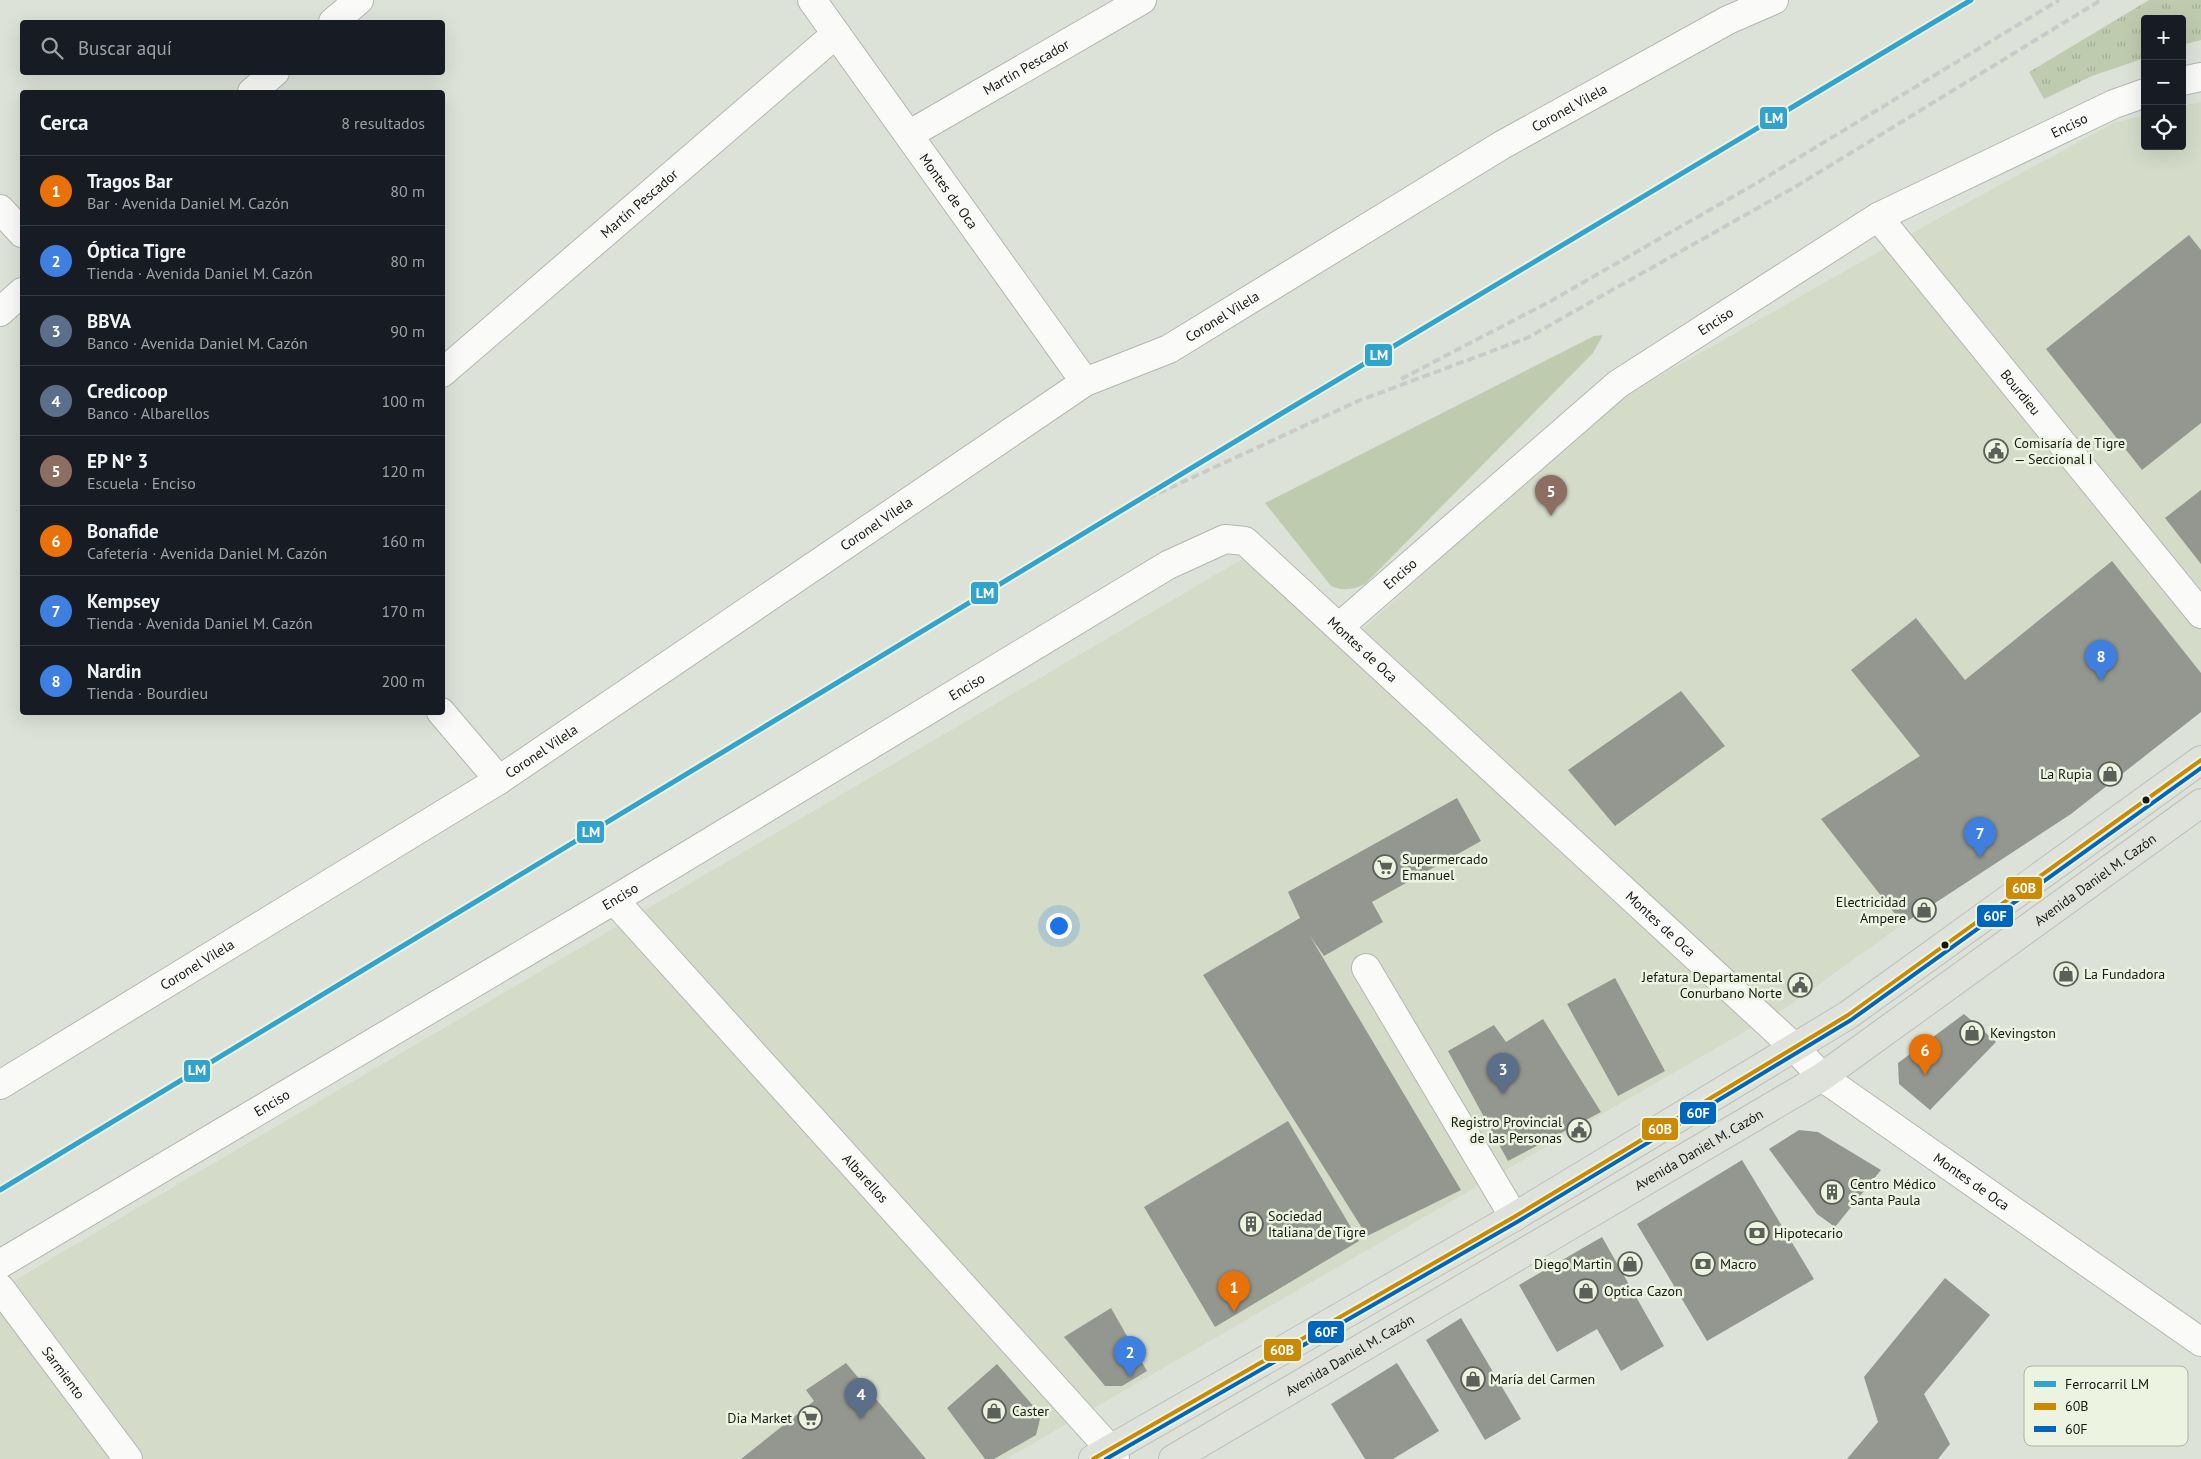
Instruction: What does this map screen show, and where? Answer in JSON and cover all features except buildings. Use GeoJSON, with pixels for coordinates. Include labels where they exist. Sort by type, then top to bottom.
{"type":"FeatureCollection","features":[{"type":"Feature","properties":{"kind":"main road"},"geometry":{"type":"LineString","coordinates":[[1106,1456],[1514,1218],[1855,1010],[2201,760]]}},
{"type":"Feature","properties":{"kind":"main road","name":"Avenida Daniel M. Cazón"},"geometry":{"type":"LineString","coordinates":[[1172,1459],[1822,1077],[2201,803]]}},
{"type":"Feature","properties":{"kind":"street"},"geometry":{"type":"LineString","coordinates":[[335,20],[358,0]]}},
{"type":"Feature","properties":{"kind":"street","name":"Montes de Oca"},"geometry":{"type":"LineString","coordinates":[[812,0],[910,134],[1085,382]]}},
{"type":"Feature","properties":{"kind":"street","name":"Martín Pescador"},"geometry":{"type":"LineString","coordinates":[[910,134],[1142,0]]}},
{"type":"Feature","properties":{"kind":"street","name":"Coronel Vilela"},"geometry":{"type":"LineString","coordinates":[[0,1085],[498,780],[1085,382],[1169,349],[1502,145],[1728,20],[1774,0]]}},
{"type":"Feature","properties":{"kind":"street","name":"Martín Pescador"},"geometry":{"type":"LineString","coordinates":[[445,371],[836,34]]}},
{"type":"Feature","properties":{"kind":"street"},"geometry":{"type":"LineString","coordinates":[[254,90],[272,75]]}},
{"type":"Feature","properties":{"kind":"street"},"geometry":{"type":"LineString","coordinates":[[2186,80],[2201,77]]}},
{"type":"Feature","properties":{"kind":"street","name":"Enciso"},"geometry":{"type":"LineString","coordinates":[[1339,627],[1618,384],[1878,217],[2114,104],[2141,94]]}},
{"type":"Feature","properties":{"kind":"street"},"geometry":{"type":"LineString","coordinates":[[0,209],[20,231]]}},
{"type":"Feature","properties":{"kind":"street","name":"Bourdieu"},"geometry":{"type":"LineString","coordinates":[[1878,217],[2201,614]]}},
{"type":"Feature","properties":{"kind":"street"},"geometry":{"type":"LineString","coordinates":[[0,312],[20,294]]}},
{"type":"Feature","properties":{"kind":"street","name":"Enciso"},"geometry":{"type":"LineString","coordinates":[[0,1264],[614,900],[1168,565],[1226,539],[1245,541]]}},
{"type":"Feature","properties":{"kind":"street","name":"Montes de Oca"},"geometry":{"type":"LineString","coordinates":[[1245,541],[1795,1048],[1822,1077],[2201,1342]]}},
{"type":"Feature","properties":{"kind":"street"},"geometry":{"type":"LineString","coordinates":[[443,715],[498,780]]}},
{"type":"Feature","properties":{"kind":"street","name":"Albarellos"},"geometry":{"type":"LineString","coordinates":[[614,900],[1106,1456]]}},
{"type":"Feature","properties":{"kind":"street"},"geometry":{"type":"LineString","coordinates":[[1366,968],[1514,1218]]}},
{"type":"Feature","properties":{"kind":"street","name":"Sarmiento"},"geometry":{"type":"LineString","coordinates":[[0,1288],[128,1459]]}},
{"type":"Feature","properties":{"kind":"shaded area"},"geometry":{"type":"Polygon","coordinates":[[[2201,102],[2201,710],[1789,1006],[1006,1459],[0,1459],[0,1290],[20,1277],[1244,558],[1342,648],[1610,404],[1930,223],[2113,123],[2141,116],[2141,150],[2186,150],[2186,105],[2201,102]]]}},
{"type":"Feature","properties":{"kind":"green space"},"geometry":{"type":"Polygon","coordinates":[[[2149,0],[2201,0],[2201,40],[2186,44],[2186,15],[2141,15],[2141,59],[2092,76],[2044,99],[2029,72],[2149,0]]]}},
{"type":"Feature","properties":{"kind":"green space"},"geometry":{"type":"Polygon","coordinates":[[[1603,335],[1593,353],[1365,584],[1348,589],[1331,586],[1265,503],[1594,336],[1603,335]]]}},
{"type":"Feature","properties":{"kind":"railway"},"geometry":{"type":"LineString","coordinates":[[1401,379],[1549,302],[1755,184],[2059,0]]}},
{"type":"Feature","properties":{"kind":"railway"},"geometry":{"type":"LineString","coordinates":[[1137,503],[1358,401],[1527,338],[1795,187],[2101,0]]}},
{"type":"Feature","properties":{"kind":"rail line","name":"LM"},"geometry":{"type":"LineString","coordinates":[[0,1190],[1279,415],[1971,0]]}},
{"type":"Feature","properties":{"kind":"transit line","name":"60B"},"geometry":{"type":"LineString","coordinates":[[1093,1459],[1514,1217],[1848,1015],[2201,760]]}},
{"type":"Feature","properties":{"kind":"transit line","name":"60F"},"geometry":{"type":"LineString","coordinates":[[1106,1459],[1517,1222],[1851,1020],[2201,768]]}},
{"type":"Feature","properties":{"kind":"place","name":"Comisaría de Tigre — Seccional I"},"geometry":{"type":"Point","coordinates":[1996,451]}},
{"type":"Feature","properties":{"kind":"place","name":"EP N° 3"},"geometry":{"type":"Point","coordinates":[1551,516]}},
{"type":"Feature","properties":{"kind":"place","name":"Nardin"},"geometry":{"type":"Point","coordinates":[2101,681]}},
{"type":"Feature","properties":{"kind":"place","name":"La Rupia"},"geometry":{"type":"Point","coordinates":[2110,774]}},
{"type":"Feature","properties":{"kind":"place","name":"Kempsey"},"geometry":{"type":"Point","coordinates":[1980,858]}},
{"type":"Feature","properties":{"kind":"place","name":"Supermercado Emanuel"},"geometry":{"type":"Point","coordinates":[1385,867]}},
{"type":"Feature","properties":{"kind":"place","name":"Electricidad Ampere"},"geometry":{"type":"Point","coordinates":[1924,910]}},
{"type":"Feature","properties":{"kind":"place","name":"La Fundadora"},"geometry":{"type":"Point","coordinates":[2066,974]}},
{"type":"Feature","properties":{"kind":"place","name":"Jefatura Departamental Conurbano Norte"},"geometry":{"type":"Point","coordinates":[1800,985]}},
{"type":"Feature","properties":{"kind":"place","name":"Kevingston"},"geometry":{"type":"Point","coordinates":[1972,1033]}},
{"type":"Feature","properties":{"kind":"place","name":"Bonafide"},"geometry":{"type":"Point","coordinates":[1925,1075]}},
{"type":"Feature","properties":{"kind":"place","name":"BBVA"},"geometry":{"type":"Point","coordinates":[1503,1094]}},
{"type":"Feature","properties":{"kind":"place","name":"Registro Provincial de las Personas"},"geometry":{"type":"Point","coordinates":[1579,1130]}},
{"type":"Feature","properties":{"kind":"place","name":"Centro Médico Santa Paula"},"geometry":{"type":"Point","coordinates":[1832,1192]}},
{"type":"Feature","properties":{"kind":"place","name":"Sociedad Italiana de Tigre"},"geometry":{"type":"Point","coordinates":[1251,1224]}},
{"type":"Feature","properties":{"kind":"place","name":"Hipotecario"},"geometry":{"type":"Point","coordinates":[1757,1233]}},
{"type":"Feature","properties":{"kind":"place","name":"Diego Martin"},"geometry":{"type":"Point","coordinates":[1630,1264]}},
{"type":"Feature","properties":{"kind":"place","name":"Macro"},"geometry":{"type":"Point","coordinates":[1703,1264]}},
{"type":"Feature","properties":{"kind":"place","name":"Optica Cazon"},"geometry":{"type":"Point","coordinates":[1586,1291]}},
{"type":"Feature","properties":{"kind":"place","name":"Tragos Bar"},"geometry":{"type":"Point","coordinates":[1234,1312]}},
{"type":"Feature","properties":{"kind":"place","name":"Óptica Tigre"},"geometry":{"type":"Point","coordinates":[1130,1377]}},
{"type":"Feature","properties":{"kind":"place","name":"María del Carmen"},"geometry":{"type":"Point","coordinates":[1473,1379]}},
{"type":"Feature","properties":{"kind":"place","name":"Caster"},"geometry":{"type":"Point","coordinates":[994,1411]}},
{"type":"Feature","properties":{"kind":"place","name":"Dia Market"},"geometry":{"type":"Point","coordinates":[810,1418]}},
{"type":"Feature","properties":{"kind":"place","name":"Credicoop"},"geometry":{"type":"Point","coordinates":[861,1419]}}]}
